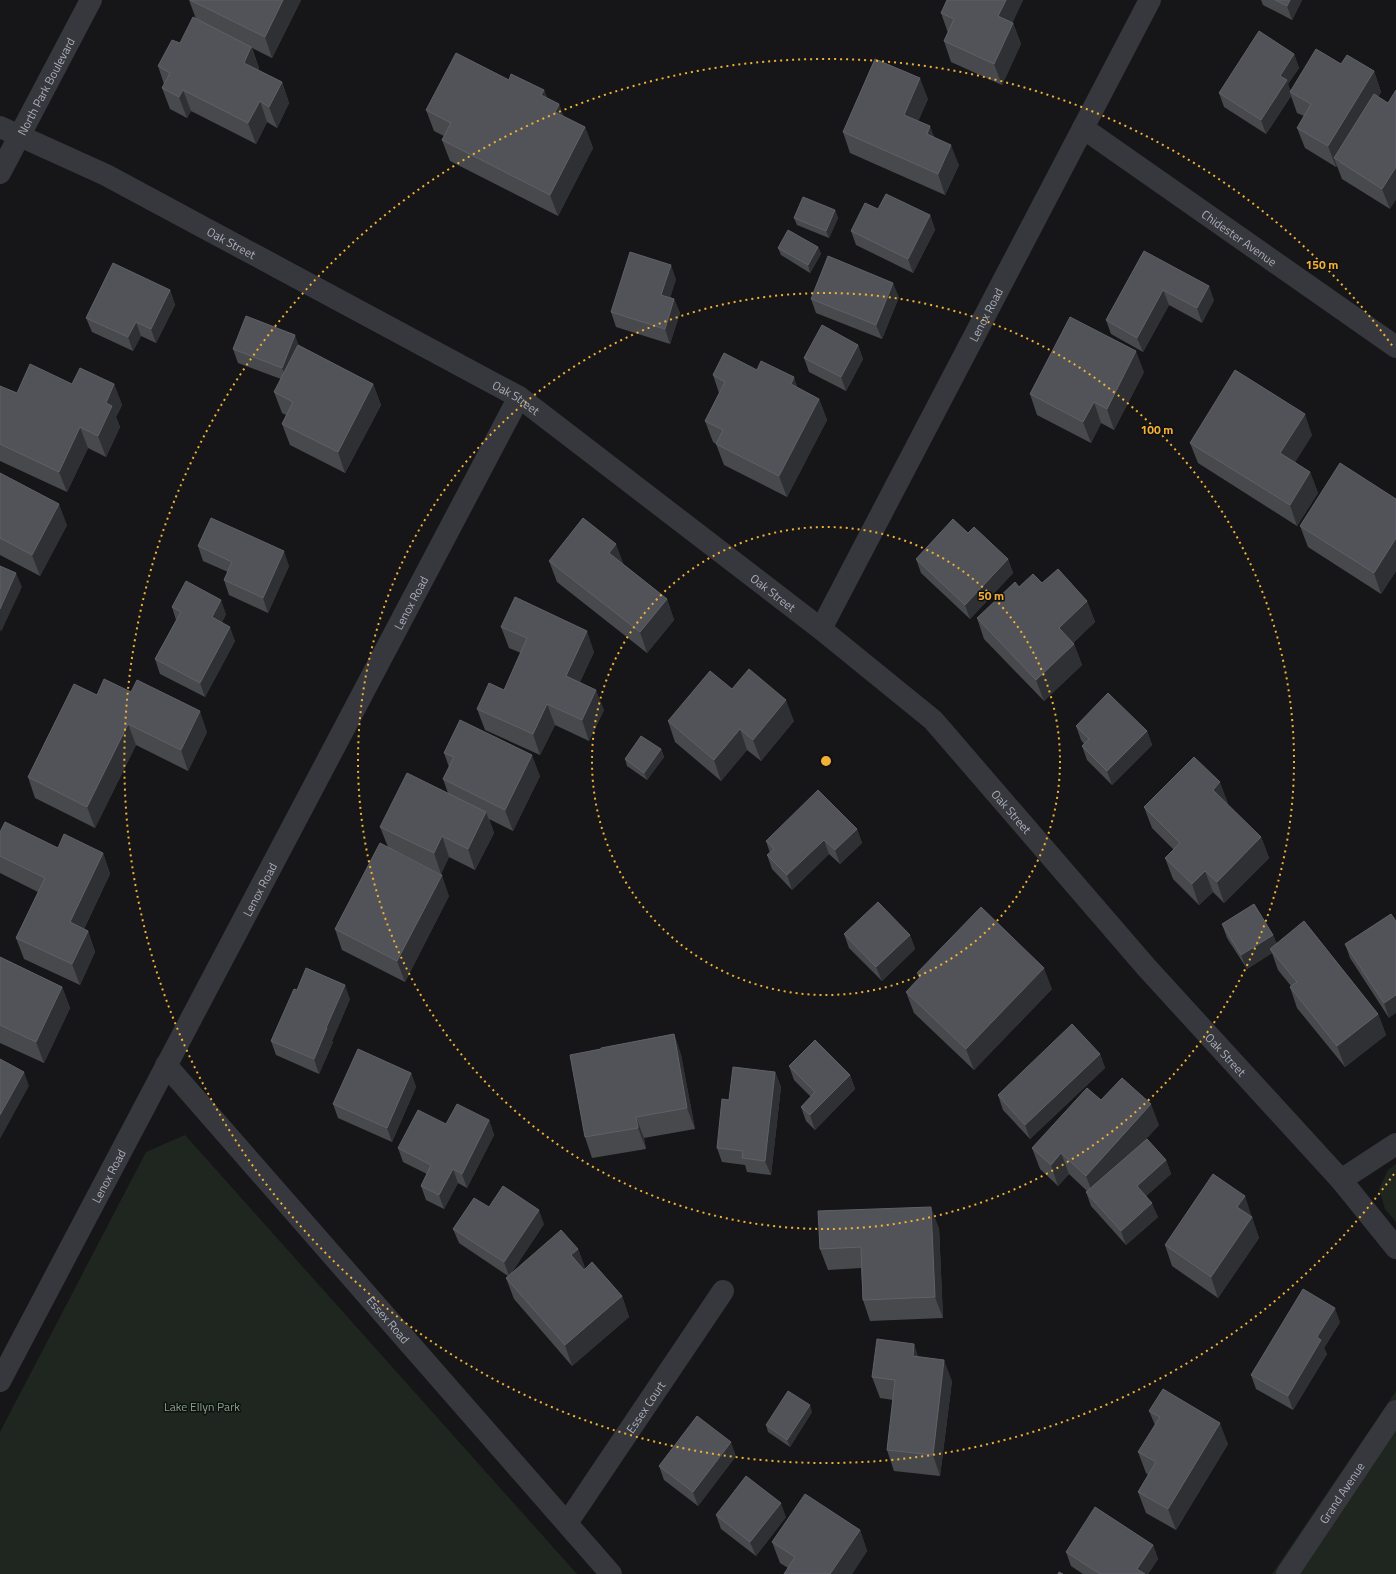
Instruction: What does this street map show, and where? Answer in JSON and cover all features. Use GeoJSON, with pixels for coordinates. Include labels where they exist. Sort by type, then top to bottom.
{"type":"FeatureCollection","features":[{"type":"Feature","properties":{"kind":"street","name":"North Park Boulevard"},"geometry":{"type":"LineString","coordinates":[[0,173],[91,0]]}},
{"type":"Feature","properties":{"kind":"street","name":"Lenox Road"},"geometry":{"type":"LineString","coordinates":[[821,629],[1150,0]]}},
{"type":"Feature","properties":{"kind":"street","name":"Oak Street"},"geometry":{"type":"LineString","coordinates":[[0,127],[106,175],[519,397],[821,629],[933,720],[1147,968],[1341,1180],[1396,1248]]}},
{"type":"Feature","properties":{"kind":"street","name":"Chidester Avenue"},"geometry":{"type":"LineString","coordinates":[[1083,128],[1396,346]]}},
{"type":"Feature","properties":{"kind":"street","name":"Lenox Road"},"geometry":{"type":"LineString","coordinates":[[0,1381],[519,397]]}},
{"type":"Feature","properties":{"kind":"street","name":"Essex Road"},"geometry":{"type":"LineString","coordinates":[[166,1065],[611,1574]]}},
{"type":"Feature","properties":{"kind":"street"},"geometry":{"type":"LineString","coordinates":[[1341,1180],[1396,1144]]}},
{"type":"Feature","properties":{"kind":"street","name":"Essex Court"},"geometry":{"type":"LineString","coordinates":[[567,1523],[723,1291]]}},
{"type":"Feature","properties":{"kind":"street","name":"Grand Avenue"},"geometry":{"type":"LineString","coordinates":[[1287,1574],[1396,1411]]}},
{"type":"Feature","properties":{"kind":"green space","name":"Lake Ellyn Park"},"geometry":{"type":"Polygon","coordinates":[[[185,1135],[577,1574],[0,1574],[0,1432],[146,1152],[185,1135]]]}},
{"type":"Feature","properties":{"kind":"green space"},"geometry":{"type":"Polygon","coordinates":[[[1396,1164],[1396,1222],[1385,1209],[1379,1189],[1388,1170],[1396,1164]]]}},
{"type":"Feature","properties":{"kind":"green space"},"geometry":{"type":"Polygon","coordinates":[[[1396,1391],[1396,1574],[1272,1574],[1396,1391]]]}},
{"type":"Feature","properties":{"kind":"building"},"geometry":{"type":"Polygon","coordinates":[[[190,0],[283,0],[265,37],[190,0]]]}},
{"type":"Feature","properties":{"kind":"building"},"geometry":{"type":"Polygon","coordinates":[[[947,0],[1006,0],[998,16],[1013,23],[994,64],[944,41],[954,19],[941,13],[947,0]]]}},
{"type":"Feature","properties":{"kind":"building"},"geometry":{"type":"Polygon","coordinates":[[[1275,0],[1290,0],[1287,6],[1275,0]]]}},
{"type":"Feature","properties":{"kind":"building"},"geometry":{"type":"Polygon","coordinates":[[[193,17],[251,47],[244,63],[282,82],[269,107],[260,101],[248,123],[183,90],[179,97],[162,88],[170,73],[158,66],[172,40],[180,43],[193,17]]]}},
{"type":"Feature","properties":{"kind":"building"},"geometry":{"type":"Polygon","coordinates":[[[1259,31],[1294,54],[1280,76],[1287,80],[1261,120],[1219,93],[1259,31]]]}},
{"type":"Feature","properties":{"kind":"building"},"geometry":{"type":"Polygon","coordinates":[[[1316,49],[1341,64],[1347,55],[1374,71],[1328,146],[1297,128],[1311,104],[1290,92],[1316,49]]]}},
{"type":"Feature","properties":{"kind":"building"},"geometry":{"type":"Polygon","coordinates":[[[456,53],[509,80],[511,74],[544,90],[541,95],[559,104],[555,112],[585,127],[550,195],[442,140],[451,123],[426,110],[456,53]]]}},
{"type":"Feature","properties":{"kind":"building"},"geometry":{"type":"Polygon","coordinates":[[[875,59],[920,78],[904,115],[930,126],[927,134],[951,145],[938,174],[843,132],[875,59]]]}},
{"type":"Feature","properties":{"kind":"building"},"geometry":{"type":"Polygon","coordinates":[[[1396,90],[1396,167],[1382,189],[1334,158],[1374,94],[1388,103],[1396,90]]]}},
{"type":"Feature","properties":{"kind":"building"},"geometry":{"type":"Polygon","coordinates":[[[886,194],[930,215],[908,259],[851,231],[865,203],[878,209],[886,194]]]}},
{"type":"Feature","properties":{"kind":"building"},"geometry":{"type":"Polygon","coordinates":[[[803,197],[835,210],[826,231],[794,218],[803,197]]]}},
{"type":"Feature","properties":{"kind":"building"},"geometry":{"type":"Polygon","coordinates":[[[788,230],[818,247],[808,265],[778,248],[788,230]]]}},
{"type":"Feature","properties":{"kind":"building"},"geometry":{"type":"Polygon","coordinates":[[[1144,251],[1209,286],[1197,308],[1163,290],[1137,338],[1106,320],[1144,251]]]}},
{"type":"Feature","properties":{"kind":"building"},"geometry":{"type":"Polygon","coordinates":[[[630,252],[671,265],[661,295],[674,299],[665,329],[611,312],[630,252]]]}},
{"type":"Feature","properties":{"kind":"building"},"geometry":{"type":"Polygon","coordinates":[[[828,256],[893,283],[876,325],[811,299],[828,256]]]}},
{"type":"Feature","properties":{"kind":"building"},"geometry":{"type":"Polygon","coordinates":[[[113,263],[170,290],[151,329],[136,322],[128,337],[86,318],[113,263]]]}},
{"type":"Feature","properties":{"kind":"building"},"geometry":{"type":"Polygon","coordinates":[[[246,316],[295,335],[282,368],[233,349],[246,316]]]}},
{"type":"Feature","properties":{"kind":"building"},"geometry":{"type":"Polygon","coordinates":[[[1070,317],[1136,351],[1107,409],[1094,402],[1083,422],[1030,394],[1070,317]]]}},
{"type":"Feature","properties":{"kind":"building"},"geometry":{"type":"Polygon","coordinates":[[[822,325],[858,345],[841,377],[804,358],[822,325]]]}},
{"type":"Feature","properties":{"kind":"building"},"geometry":{"type":"Polygon","coordinates":[[[298,345],[373,384],[338,452],[282,424],[293,402],[274,392],[298,345]]]}},
{"type":"Feature","properties":{"kind":"building"},"geometry":{"type":"Polygon","coordinates":[[[724,353],[757,370],[761,361],[794,377],[791,384],[819,399],[779,476],[716,444],[723,430],[705,421],[725,382],[713,375],[724,353]]]}},
{"type":"Feature","properties":{"kind":"building"},"geometry":{"type":"Polygon","coordinates":[[[30,364],[72,384],[80,368],[114,384],[106,403],[112,406],[98,436],[80,427],[59,472],[0,444],[0,386],[17,393],[30,364]]]}},
{"type":"Feature","properties":{"kind":"building"},"geometry":{"type":"Polygon","coordinates":[[[1235,370],[1305,414],[1280,453],[1310,472],[1290,505],[1190,443],[1235,370]]]}},
{"type":"Feature","properties":{"kind":"building"},"geometry":{"type":"Polygon","coordinates":[[[1340,463],[1396,499],[1396,538],[1374,573],[1300,526],[1340,463]]]}},
{"type":"Feature","properties":{"kind":"building"},"geometry":{"type":"Polygon","coordinates":[[[0,473],[59,504],[32,555],[0,538],[0,473]]]}},
{"type":"Feature","properties":{"kind":"building"},"geometry":{"type":"Polygon","coordinates":[[[211,518],[284,551],[263,598],[224,580],[232,562],[198,546],[211,518]]]}},
{"type":"Feature","properties":{"kind":"building"},"geometry":{"type":"Polygon","coordinates":[[[583,518],[616,544],[609,553],[667,599],[640,632],[549,561],[583,518]]]}},
{"type":"Feature","properties":{"kind":"building"},"geometry":{"type":"Polygon","coordinates":[[[953,519],[968,533],[974,527],[1008,559],[965,605],[916,559],[953,519]]]}},
{"type":"Feature","properties":{"kind":"building"},"geometry":{"type":"Polygon","coordinates":[[[0,566],[16,573],[0,609],[0,566]]]}},
{"type":"Feature","properties":{"kind":"building"},"geometry":{"type":"Polygon","coordinates":[[[1058,569],[1087,601],[1059,628],[1074,644],[1036,680],[977,618],[1015,582],[1019,587],[1033,574],[1042,583],[1058,569]]]}},
{"type":"Feature","properties":{"kind":"building"},"geometry":{"type":"Polygon","coordinates":[[[186,581],[221,600],[212,617],[230,627],[200,683],[155,659],[181,612],[172,607],[186,581]]]}},
{"type":"Feature","properties":{"kind":"building"},"geometry":{"type":"Polygon","coordinates":[[[515,597],[587,631],[566,676],[596,690],[582,720],[547,704],[533,734],[477,709],[489,683],[504,690],[527,638],[501,627],[515,597]]]}},
{"type":"Feature","properties":{"kind":"building"},"geometry":{"type":"Polygon","coordinates":[[[749,669],[786,700],[753,740],[740,729],[714,760],[668,721],[710,671],[732,689],[749,669]]]}},
{"type":"Feature","properties":{"kind":"building"},"geometry":{"type":"Polygon","coordinates":[[[104,679],[131,692],[137,680],[200,711],[181,750],[128,724],[87,807],[28,777],[74,684],[97,695],[104,679]]]}},
{"type":"Feature","properties":{"kind":"building"},"geometry":{"type":"Polygon","coordinates":[[[1108,693],[1147,731],[1107,771],[1082,746],[1089,739],[1076,726],[1108,693]]]}},
{"type":"Feature","properties":{"kind":"building"},"geometry":{"type":"Polygon","coordinates":[[[460,720],[532,755],[505,810],[443,779],[454,757],[444,753],[460,720]]]}},
{"type":"Feature","properties":{"kind":"building"},"geometry":{"type":"Polygon","coordinates":[[[641,736],[661,749],[644,773],[625,759],[641,736]]]}},
{"type":"Feature","properties":{"kind":"building"},"geometry":{"type":"Polygon","coordinates":[[[1194,757],[1220,782],[1213,790],[1261,837],[1217,882],[1205,871],[1192,884],[1165,858],[1180,843],[1144,807],[1194,757]]]}},
{"type":"Feature","properties":{"kind":"building"},"geometry":{"type":"Polygon","coordinates":[[[407,773],[486,812],[468,849],[442,836],[434,853],[380,827],[407,773]]]}},
{"type":"Feature","properties":{"kind":"building"},"geometry":{"type":"Polygon","coordinates":[[[818,790],[857,829],[835,850],[824,840],[787,875],[767,855],[774,849],[766,841],[818,790]]]}},
{"type":"Feature","properties":{"kind":"building"},"geometry":{"type":"Polygon","coordinates":[[[5,822],[58,848],[64,834],[103,853],[70,922],[88,931],[72,964],[16,938],[45,878],[0,856],[0,832],[5,822]]]}},
{"type":"Feature","properties":{"kind":"building"},"geometry":{"type":"Polygon","coordinates":[[[380,843],[442,875],[397,961],[335,929],[380,843]]]}},
{"type":"Feature","properties":{"kind":"building"},"geometry":{"type":"Polygon","coordinates":[[[878,902],[910,935],[876,967],[844,934],[878,902]]]}},
{"type":"Feature","properties":{"kind":"building"},"geometry":{"type":"Polygon","coordinates":[[[1254,904],[1273,935],[1241,955],[1222,924],[1254,904]]]}},
{"type":"Feature","properties":{"kind":"building"},"geometry":{"type":"Polygon","coordinates":[[[981,907],[1044,968],[966,1049],[906,992],[921,976],[917,973],[981,907]]]}},
{"type":"Feature","properties":{"kind":"building"},"geometry":{"type":"Polygon","coordinates":[[[1391,914],[1396,921],[1396,995],[1384,1003],[1345,944],[1391,914]]]}},
{"type":"Feature","properties":{"kind":"building"},"geometry":{"type":"Polygon","coordinates":[[[1304,921],[1378,1014],[1337,1046],[1290,987],[1297,982],[1270,949],[1304,921]]]}},
{"type":"Feature","properties":{"kind":"building"},"geometry":{"type":"Polygon","coordinates":[[[0,957],[62,987],[36,1042],[0,1025],[0,957]]]}},
{"type":"Feature","properties":{"kind":"building"},"geometry":{"type":"Polygon","coordinates":[[[306,968],[345,985],[314,1059],[271,1041],[294,989],[297,990],[306,968]]]}},
{"type":"Feature","properties":{"kind":"building"},"geometry":{"type":"Polygon","coordinates":[[[1072,1024],[1100,1054],[1025,1125],[998,1095],[1072,1024]]]}},
{"type":"Feature","properties":{"kind":"building"},"geometry":{"type":"Polygon","coordinates":[[[674,1034],[687,1108],[636,1117],[638,1128],[585,1137],[570,1055],[674,1034]]]}},
{"type":"Feature","properties":{"kind":"building"},"geometry":{"type":"Polygon","coordinates":[[[815,1040],[850,1075],[810,1115],[801,1107],[815,1092],[789,1066],[815,1040]]]}},
{"type":"Feature","properties":{"kind":"building"},"geometry":{"type":"Polygon","coordinates":[[[358,1049],[411,1073],[387,1128],[333,1104],[358,1049]]]}},
{"type":"Feature","properties":{"kind":"building"},"geometry":{"type":"Polygon","coordinates":[[[0,1059],[24,1072],[0,1115],[0,1059]]]}},
{"type":"Feature","properties":{"kind":"building"},"geometry":{"type":"Polygon","coordinates":[[[733,1067],[775,1072],[765,1161],[742,1158],[743,1151],[717,1148],[722,1099],[729,1100],[733,1067]]]}},
{"type":"Feature","properties":{"kind":"building"},"geometry":{"type":"Polygon","coordinates":[[[1122,1078],[1151,1104],[1086,1176],[1061,1153],[1051,1165],[1032,1148],[1087,1088],[1101,1100],[1122,1078]]]}},
{"type":"Feature","properties":{"kind":"building"},"geometry":{"type":"Polygon","coordinates":[[[457,1104],[489,1120],[462,1174],[453,1169],[439,1195],[421,1186],[431,1165],[398,1148],[418,1110],[446,1124],[457,1104]]]}},
{"type":"Feature","properties":{"kind":"building"},"geometry":{"type":"Polygon","coordinates":[[[1147,1139],[1166,1160],[1137,1186],[1152,1203],[1121,1231],[1086,1192],[1147,1139]]]}},
{"type":"Feature","properties":{"kind":"building"},"geometry":{"type":"Polygon","coordinates":[[[1213,1174],[1245,1196],[1237,1207],[1252,1217],[1211,1277],[1165,1245],[1213,1174]]]}},
{"type":"Feature","properties":{"kind":"building"},"geometry":{"type":"Polygon","coordinates":[[[503,1186],[539,1210],[504,1262],[453,1229],[474,1198],[489,1207],[503,1186]]]}},
{"type":"Feature","properties":{"kind":"building"},"geometry":{"type":"Polygon","coordinates":[[[931,1207],[935,1297],[863,1300],[861,1247],[820,1249],[818,1211],[931,1207]]]}},
{"type":"Feature","properties":{"kind":"building"},"geometry":{"type":"Polygon","coordinates":[[[561,1230],[578,1249],[571,1255],[584,1270],[592,1262],[622,1296],[565,1345],[506,1278],[561,1230]]]}},
{"type":"Feature","properties":{"kind":"building"},"geometry":{"type":"Polygon","coordinates":[[[1303,1289],[1335,1308],[1317,1337],[1321,1340],[1288,1396],[1251,1375],[1303,1289]]]}},
{"type":"Feature","properties":{"kind":"building"},"geometry":{"type":"Polygon","coordinates":[[[877,1339],[914,1344],[913,1356],[944,1360],[933,1455],[887,1450],[895,1380],[872,1377],[877,1339]]]}},
{"type":"Feature","properties":{"kind":"building"},"geometry":{"type":"Polygon","coordinates":[[[1163,1389],[1220,1423],[1168,1509],[1138,1492],[1156,1462],[1138,1452],[1160,1417],[1149,1411],[1163,1389]]]}},
{"type":"Feature","properties":{"kind":"building"},"geometry":{"type":"Polygon","coordinates":[[[788,1391],[810,1405],[787,1440],[766,1425],[788,1391]]]}},
{"type":"Feature","properties":{"kind":"building"},"geometry":{"type":"Polygon","coordinates":[[[697,1416],[731,1442],[693,1492],[659,1466],[697,1416]]]}},
{"type":"Feature","properties":{"kind":"building"},"geometry":{"type":"Polygon","coordinates":[[[746,1476],[781,1503],[750,1542],[716,1515],[746,1476]]]}},
{"type":"Feature","properties":{"kind":"building"},"geometry":{"type":"Polygon","coordinates":[[[805,1494],[860,1530],[830,1574],[784,1574],[795,1557],[772,1542],[805,1494]]]}},
{"type":"Feature","properties":{"kind":"building"},"geometry":{"type":"Polygon","coordinates":[[[1095,1507],[1153,1545],[1137,1569],[1145,1574],[1100,1574],[1066,1552],[1095,1507]]]}}]}
